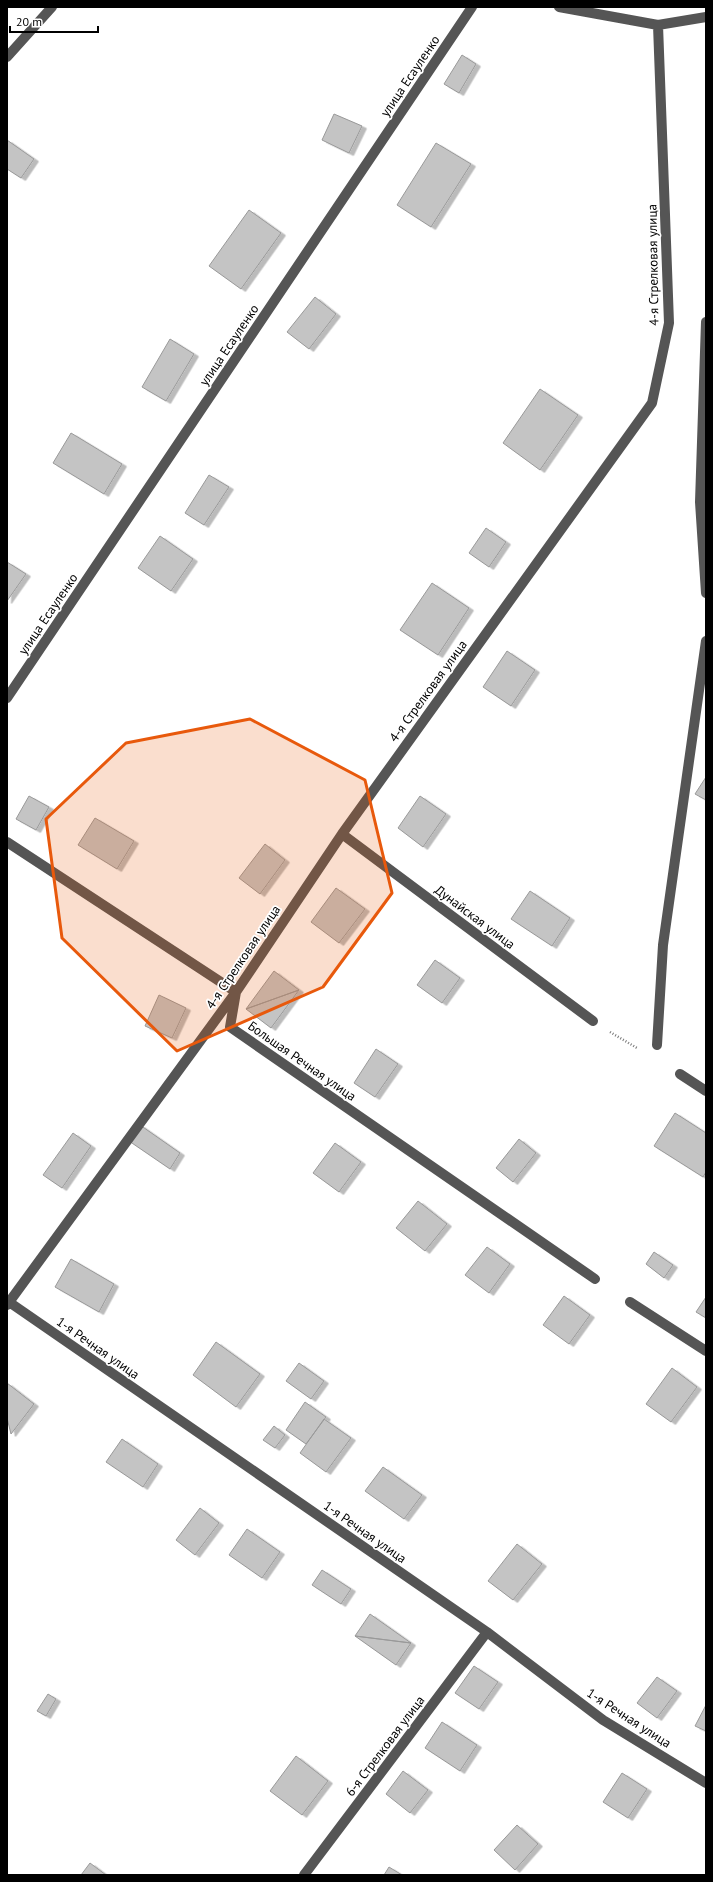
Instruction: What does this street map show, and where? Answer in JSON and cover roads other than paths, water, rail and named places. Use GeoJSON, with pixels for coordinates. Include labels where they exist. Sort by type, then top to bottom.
{"type":"FeatureCollection","features":[{"type":"Feature","properties":{"kind":"street"},"geometry":{"type":"LineString","coordinates":[[7,57],[52,7]]}},
{"type":"Feature","properties":{"kind":"street","name":"улица Есауленко"},"geometry":{"type":"LineString","coordinates":[[7,698],[472,7]]}},
{"type":"Feature","properties":{"kind":"street"},"geometry":{"type":"LineString","coordinates":[[559,7],[658,25],[706,17]]}},
{"type":"Feature","properties":{"kind":"street","name":"4-я Стрелковая улица"},"geometry":{"type":"LineString","coordinates":[[8,1303],[236,992],[342,834],[652,402],[669,323],[658,25]]}},
{"type":"Feature","properties":{"kind":"street"},"geometry":{"type":"LineString","coordinates":[[706,322],[700,502],[706,593]]}},
{"type":"Feature","properties":{"kind":"street"},"geometry":{"type":"LineString","coordinates":[[657,1045],[663,945],[706,641]]}},
{"type":"Feature","properties":{"kind":"street","name":"Дунайская улица"},"geometry":{"type":"LineString","coordinates":[[342,834],[593,1021]]}},
{"type":"Feature","properties":{"kind":"street"},"geometry":{"type":"LineString","coordinates":[[7,842],[236,992]]}},
{"type":"Feature","properties":{"kind":"street","name":"Большая Речная улица"},"geometry":{"type":"LineString","coordinates":[[236,992],[230,1027],[594,1279]]}},
{"type":"Feature","properties":{"kind":"street"},"geometry":{"type":"LineString","coordinates":[[680,1074],[706,1091]]}},
{"type":"Feature","properties":{"kind":"street"},"geometry":{"type":"LineString","coordinates":[[630,1302],[706,1351]]}},
{"type":"Feature","properties":{"kind":"street","name":"1-я Речная улица"},"geometry":{"type":"LineString","coordinates":[[8,1303],[487,1632],[603,1720],[706,1783]]}},
{"type":"Feature","properties":{"kind":"street","name":"6-я Стрелковая улица"},"geometry":{"type":"LineString","coordinates":[[304,1875],[487,1632]]}}]}
